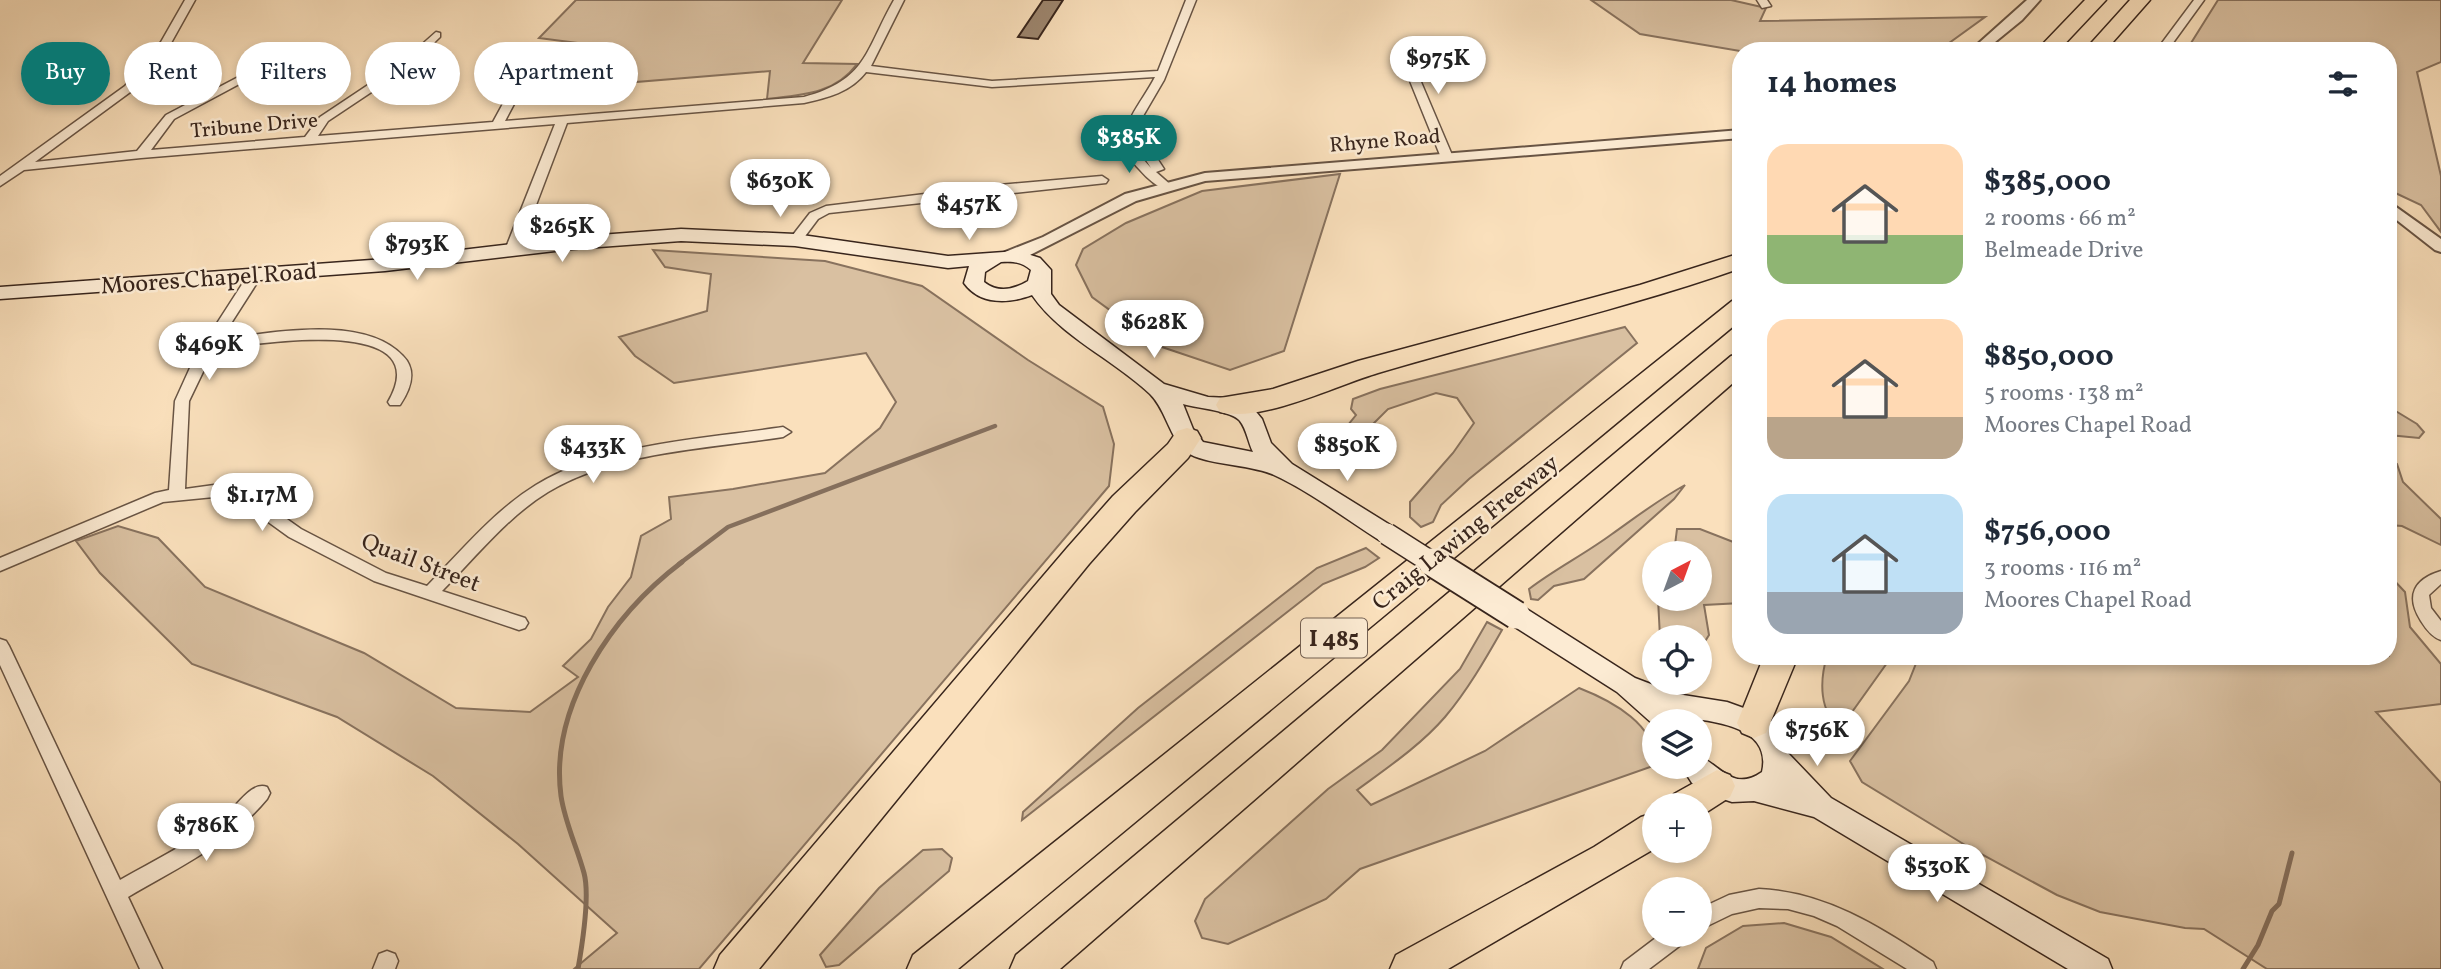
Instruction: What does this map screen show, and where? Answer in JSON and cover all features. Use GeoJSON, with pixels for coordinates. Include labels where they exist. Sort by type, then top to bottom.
{"type":"FeatureCollection","features":[{"type":"Feature","properties":{"kind":"highway"},"geometry":{"type":"LineString","coordinates":[[2055,42],[2096,0]]}},
{"type":"Feature","properties":{"kind":"highway"},"geometry":{"type":"LineString","coordinates":[[2102,42],[2140,0]]}},
{"type":"Feature","properties":{"kind":"highway"},"geometry":{"type":"LineString","coordinates":[[1219,405],[1256,404],[1323,380],[1626,297],[1732,263]]}},
{"type":"Feature","properties":{"kind":"highway","name":"Craig Lawing Freeway"},"geometry":{"type":"LineString","coordinates":[[927,969],[1732,314]]}},
{"type":"Feature","properties":{"kind":"highway","name":"Craig Lawing Freeway"},"geometry":{"type":"LineString","coordinates":[[1030,969],[1732,370]]}},
{"type":"Feature","properties":{"kind":"highway"},"geometry":{"type":"LineString","coordinates":[[734,969],[1078,556],[1124,504],[1178,452],[1185,431]]}},
{"type":"Feature","properties":{"kind":"highway"},"geometry":{"type":"LineString","coordinates":[[1754,723],[1777,665]]}},
{"type":"Feature","properties":{"kind":"highway"},"geometry":{"type":"LineString","coordinates":[[1410,969],[1642,837]]}},
{"type":"Feature","properties":{"kind":"main road","name":"Moores Chapel Road"},"geometry":{"type":"LineString","coordinates":[[0,293],[385,265],[572,243],[681,235],[795,240],[948,262],[990,259]]}},
{"type":"Feature","properties":{"kind":"main road"},"geometry":{"type":"LineString","coordinates":[[974,283],[976,270],[990,259],[1011,256],[1031,260],[1041,274],[1041,294],[1052,309],[1157,389],[1175,409],[1185,431],[1207,452],[1256,460],[1284,470],[1626,685],[1654,709]]}},
{"type":"Feature","properties":{"kind":"main road"},"geometry":{"type":"LineString","coordinates":[[948,262],[959,268],[987,293],[1008,296],[1052,309]]}},
{"type":"Feature","properties":{"kind":"main road"},"geometry":{"type":"LineString","coordinates":[[1008,296],[1030,289],[1041,274]]}},
{"type":"Feature","properties":{"kind":"main road"},"geometry":{"type":"LineString","coordinates":[[1157,389],[1219,405],[1251,419],[1262,446],[1284,470]]}},
{"type":"Feature","properties":{"kind":"main road"},"geometry":{"type":"LineString","coordinates":[[1185,431],[1191,411],[1219,405]]}},
{"type":"Feature","properties":{"kind":"main road"},"geometry":{"type":"LineString","coordinates":[[1626,685],[1675,705],[1727,713],[1754,723],[1766,734],[1779,761],[1821,807]]}},
{"type":"Feature","properties":{"kind":"main road"},"geometry":{"type":"LineString","coordinates":[[1756,790],[1774,779],[1779,761]]}},
{"type":"Feature","properties":{"kind":"main road"},"geometry":{"type":"LineString","coordinates":[[1699,786],[1756,790],[1821,807],[2083,965]]}},
{"type":"Feature","properties":{"kind":"street"},"geometry":{"type":"LineString","coordinates":[[0,182],[136,80],[166,43],[190,0]]}},
{"type":"Feature","properties":{"kind":"street","name":"Tribune Drive"},"geometry":{"type":"LineString","coordinates":[[21,167],[141,154],[804,100],[847,86],[866,69],[899,0]]}},
{"type":"Feature","properties":{"kind":"street"},"geometry":{"type":"LineString","coordinates":[[1166,186],[1144,168],[1131,146],[1131,133],[1138,113],[1160,74],[1191,0]]}},
{"type":"Feature","properties":{"kind":"street"},"geometry":{"type":"LineString","coordinates":[[1987,42],[2034,0]]}},
{"type":"Feature","properties":{"kind":"street"},"geometry":{"type":"LineString","coordinates":[[2168,42],[2199,0]]}},
{"type":"Feature","properties":{"kind":"street"},"geometry":{"type":"LineString","coordinates":[[309,140],[324,119],[405,65],[436,36]]}},
{"type":"Feature","properties":{"kind":"street"},"geometry":{"type":"LineString","coordinates":[[1402,49],[1446,155]]}},
{"type":"Feature","properties":{"kind":"street"},"geometry":{"type":"LineString","coordinates":[[866,69],[992,84],[1140,73],[1160,74]]}},
{"type":"Feature","properties":{"kind":"street"},"geometry":{"type":"LineString","coordinates":[[141,154],[170,117],[236,82]]}},
{"type":"Feature","properties":{"kind":"street"},"geometry":{"type":"LineString","coordinates":[[497,125],[507,105]]}},
{"type":"Feature","properties":{"kind":"street"},"geometry":{"type":"LineString","coordinates":[[512,250],[562,121]]}},
{"type":"Feature","properties":{"kind":"street","name":"Rhyne Road"},"geometry":{"type":"LineString","coordinates":[[1011,256],[1047,243],[1107,208],[1166,186],[1205,177],[1446,155],[1732,135]]}},
{"type":"Feature","properties":{"kind":"street"},"geometry":{"type":"LineString","coordinates":[[795,240],[814,216],[826,211],[999,189],[1102,180]]}},
{"type":"Feature","properties":{"kind":"street"},"geometry":{"type":"LineString","coordinates":[[2397,214],[2441,247]]}},
{"type":"Feature","properties":{"kind":"street"},"geometry":{"type":"LineString","coordinates":[[1041,274],[1039,254],[1047,243]]}},
{"type":"Feature","properties":{"kind":"street"},"geometry":{"type":"LineString","coordinates":[[177,494],[182,401],[192,375],[255,275]]}},
{"type":"Feature","properties":{"kind":"street"},"geometry":{"type":"LineString","coordinates":[[211,345],[330,335],[372,340],[388,347],[397,355],[403,367],[405,379],[395,402]]}},
{"type":"Feature","properties":{"kind":"street"},"geometry":{"type":"LineString","coordinates":[[429,594],[523,503],[566,475],[626,458],[783,432]]}},
{"type":"Feature","properties":{"kind":"street","name":"Quail Street"},"geometry":{"type":"LineString","coordinates":[[0,565],[136,506],[177,494],[214,491],[247,499],[312,543],[380,577],[519,623]]}},
{"type":"Feature","properties":{"kind":"street"},"geometry":{"type":"LineString","coordinates":[[2441,578],[2425,586],[2420,593],[2420,602],[2428,620],[2441,633]]}},
{"type":"Feature","properties":{"kind":"street"},"geometry":{"type":"LineString","coordinates":[[0,646],[151,969]]}},
{"type":"Feature","properties":{"kind":"street"},"geometry":{"type":"LineString","coordinates":[[116,893],[231,824],[250,808],[260,793]]}},
{"type":"Feature","properties":{"kind":"street"},"geometry":{"type":"LineString","coordinates":[[1712,914],[1747,900],[1770,897],[1790,900],[1836,915],[1925,969]]}},
{"type":"Feature","properties":{"kind":"street"},"geometry":{"type":"LineString","coordinates":[[1632,969],[1662,947]]}},
{"type":"Feature","properties":{"kind":"shaded area"},"geometry":{"type":"Polygon","coordinates":[[[576,0],[842,0],[803,63],[857,64],[839,82],[828,87],[805,94],[767,99],[770,71],[638,82],[638,42],[570,42],[539,38],[576,0]]]}},
{"type":"Feature","properties":{"kind":"shaded area"},"geometry":{"type":"Polygon","coordinates":[[[1591,0],[1731,0],[1766,8],[1760,21],[1985,17],[1950,42],[1732,42],[1732,50],[1640,34],[1591,0]]]}},
{"type":"Feature","properties":{"kind":"shaded area"},"geometry":{"type":"Polygon","coordinates":[[[2218,0],[2441,0],[2441,62],[2417,72],[2441,176],[2441,232],[2421,205],[2397,194],[2397,42],[2192,42],[2218,0]]]}},
{"type":"Feature","properties":{"kind":"shaded area"},"geometry":{"type":"Polygon","coordinates":[[[1340,174],[1284,351],[1230,370],[1159,346],[1092,297],[1076,265],[1083,249],[1126,223],[1202,191],[1340,174]]]}},
{"type":"Feature","properties":{"kind":"shaded area"},"geometry":{"type":"Polygon","coordinates":[[[653,250],[825,261],[922,286],[1028,360],[1103,407],[1114,444],[1109,486],[699,969],[574,969],[617,933],[518,844],[433,776],[337,717],[192,664],[100,573],[76,541],[118,526],[158,538],[205,587],[364,653],[456,708],[530,712],[578,677],[563,666],[591,639],[608,607],[631,577],[641,536],[671,519],[669,497],[825,473],[880,428],[896,402],[866,353],[674,383],[635,356],[619,337],[707,311],[711,274],[665,267],[653,250]]]}},
{"type":"Feature","properties":{"kind":"shaded area"},"geometry":{"type":"Polygon","coordinates":[[[1625,327],[1637,343],[1469,479],[1441,505],[1433,522],[1421,527],[1410,517],[1410,502],[1453,453],[1474,423],[1457,398],[1436,393],[1388,409],[1371,426],[1358,429],[1348,425],[1356,415],[1351,409],[1353,399],[1380,389],[1625,327]]]}},
{"type":"Feature","properties":{"kind":"shaded area"},"geometry":{"type":"Polygon","coordinates":[[[2397,412],[2417,424],[2424,432],[2419,438],[2397,436],[2397,412]]]}},
{"type":"Feature","properties":{"kind":"shaded area"},"geometry":{"type":"Polygon","coordinates":[[[2397,464],[2403,482],[2441,519],[2441,545],[2397,526],[2397,464]]]}},
{"type":"Feature","properties":{"kind":"shaded area"},"geometry":{"type":"Polygon","coordinates":[[[1685,485],[1674,499],[1584,579],[1554,586],[1538,600],[1531,599],[1529,589],[1685,485]]]}},
{"type":"Feature","properties":{"kind":"shaded area"},"geometry":{"type":"Polygon","coordinates":[[[1677,529],[1700,529],[1732,541],[1732,603],[1712,605],[1712,541],[1676,541],[1677,529]]]}},
{"type":"Feature","properties":{"kind":"shaded area"},"geometry":{"type":"Polygon","coordinates":[[[1366,548],[1379,558],[1365,567],[1323,584],[1022,820],[1023,812],[1138,708],[1317,568],[1366,548]]]}},
{"type":"Feature","properties":{"kind":"shaded area"},"geometry":{"type":"Polygon","coordinates":[[[2397,584],[2405,592],[2410,627],[2441,664],[2441,704],[2376,712],[2441,783],[2441,969],[2267,969],[2204,929],[2100,912],[2057,895],[1970,848],[1862,782],[1850,761],[1909,681],[1915,665],[2397,665],[2397,584]]]}},
{"type":"Feature","properties":{"kind":"shaded area"},"geometry":{"type":"Polygon","coordinates":[[[1659,611],[1705,611],[1707,625],[1659,625],[1659,611]]]}},
{"type":"Feature","properties":{"kind":"shaded area"},"geometry":{"type":"Polygon","coordinates":[[[1487,622],[1502,630],[1475,675],[1436,727],[1415,747],[1357,790],[1371,805],[1485,751],[1579,688],[1618,707],[1641,727],[1642,770],[1360,869],[1326,899],[1228,944],[1202,938],[1195,921],[1205,899],[1328,789],[1382,750],[1460,669],[1487,622]]]}},
{"type":"Feature","properties":{"kind":"shaded area"},"geometry":{"type":"Polygon","coordinates":[[[1825,665],[1886,665],[1842,726],[1834,721],[1825,705],[1825,665]]]}},
{"type":"Feature","properties":{"kind":"shaded area"},"geometry":{"type":"Polygon","coordinates":[[[942,849],[952,858],[949,871],[839,965],[826,967],[820,955],[879,888],[923,850],[942,849]]]}},
{"type":"Feature","properties":{"kind":"shaded area"},"geometry":{"type":"Polygon","coordinates":[[[1784,923],[1831,937],[1883,969],[1698,969],[1706,948],[1712,947],[1712,944],[1743,926],[1784,923]]]}},
{"type":"Feature","properties":{"kind":"building"},"geometry":{"type":"Polygon","coordinates":[[[1043,0],[1063,0],[1038,39],[1018,37],[1043,0]]]}},
{"type":"Feature","properties":{"kind":"waterway"},"geometry":{"type":"LineString","coordinates":[[679,564],[728,527],[995,426]]}},
{"type":"Feature","properties":{"kind":"waterway"},"geometry":{"type":"LineString","coordinates":[[578,969],[585,921],[586,882],[561,796],[560,762],[565,729],[576,696],[610,635],[656,583],[682,562]]}},
{"type":"Feature","properties":{"kind":"waterway"},"geometry":{"type":"LineString","coordinates":[[2243,969],[2258,945],[2272,911],[2279,904],[2292,853]]}}]}
